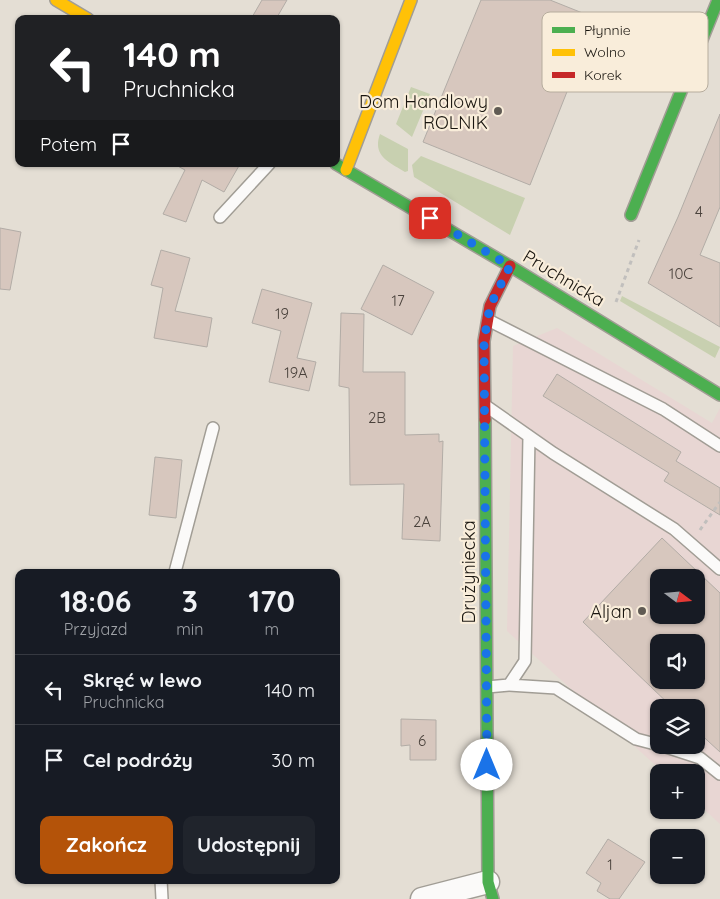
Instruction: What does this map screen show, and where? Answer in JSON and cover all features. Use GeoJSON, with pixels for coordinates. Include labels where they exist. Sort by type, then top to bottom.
{"type":"FeatureCollection","features":[{"type":"Feature","properties":{"kind":"street"},"geometry":{"type":"LineString","coordinates":[[341,167],[412,0]]}},
{"type":"Feature","properties":{"kind":"street"},"geometry":{"type":"LineString","coordinates":[[708,25],[718,0]]}},
{"type":"Feature","properties":{"kind":"street"},"geometry":{"type":"LineString","coordinates":[[60,1],[82,15]]}},
{"type":"Feature","properties":{"kind":"street"},"geometry":{"type":"LineString","coordinates":[[631,215],[681,92]]}},
{"type":"Feature","properties":{"kind":"street","name":"Pruchnicka"},"geometry":{"type":"LineString","coordinates":[[341,167],[510,266],[720,395]]}},
{"type":"Feature","properties":{"kind":"street","name":"Drużyniecka"},"geometry":{"type":"LineString","coordinates":[[491,891],[484,341],[490,306],[510,266]]}},
{"type":"Feature","properties":{"kind":"street"},"geometry":{"type":"LineString","coordinates":[[422,899],[491,891]]}},
{"type":"Feature","properties":{"kind":"lane"},"geometry":{"type":"LineString","coordinates":[[220,217],[265,167]]}},
{"type":"Feature","properties":{"kind":"lane"},"geometry":{"type":"LineString","coordinates":[[488,320],[663,409],[720,446]]}},
{"type":"Feature","properties":{"kind":"lane"},"geometry":{"type":"LineString","coordinates":[[484,406],[674,529],[720,568]]}},
{"type":"Feature","properties":{"kind":"lane"},"geometry":{"type":"LineString","coordinates":[[176,569],[213,428]]}},
{"type":"Feature","properties":{"kind":"lane"},"geometry":{"type":"LineString","coordinates":[[509,685],[525,661],[529,436]]}},
{"type":"Feature","properties":{"kind":"lane"},"geometry":{"type":"LineString","coordinates":[[487,687],[509,685],[556,688],[636,739],[650,743]]}},
{"type":"Feature","properties":{"kind":"lane"},"geometry":{"type":"LineString","coordinates":[[687,754],[700,758],[720,774]]}},
{"type":"Feature","properties":{"kind":"lane"},"geometry":{"type":"LineString","coordinates":[[161,884],[162,899]]}},
{"type":"Feature","properties":{"kind":"path"},"geometry":{"type":"LineString","coordinates":[[691,543],[720,502]]}},
{"type":"Feature","properties":{"kind":"shaded area"},"geometry":{"type":"Polygon","coordinates":[[[557,328],[712,423],[720,408],[720,824],[705,810],[705,764],[654,764],[507,631],[513,346],[557,328]]]}},
{"type":"Feature","properties":{"kind":"green space"},"geometry":{"type":"Polygon","coordinates":[[[411,87],[430,94],[412,137],[396,124],[411,87]]]}},
{"type":"Feature","properties":{"kind":"green space"},"geometry":{"type":"Polygon","coordinates":[[[380,134],[408,149],[408,171],[405,172],[393,165],[380,153],[378,142],[380,134]]]}},
{"type":"Feature","properties":{"kind":"green space"},"geometry":{"type":"Polygon","coordinates":[[[421,156],[525,198],[510,235],[414,177],[412,165],[421,156]]]}},
{"type":"Feature","properties":{"kind":"green space"},"geometry":{"type":"Polygon","coordinates":[[[622,296],[720,347],[715,358],[620,301],[622,296]]]}},
{"type":"Feature","properties":{"kind":"building"},"geometry":{"type":"Polygon","coordinates":[[[262,0],[287,0],[278,15],[253,15],[262,0]]]}},
{"type":"Feature","properties":{"kind":"building","name":"Dom Handlowy ROLNIK"},"geometry":{"type":"Polygon","coordinates":[[[481,0],[550,0],[580,12],[542,12],[542,92],[567,92],[530,185],[423,142],[481,0]]]}},
{"type":"Feature","properties":{"kind":"building"},"geometry":{"type":"Polygon","coordinates":[[[720,114],[720,207],[700,255],[720,263],[720,327],[648,283],[678,217],[720,114]]]}},
{"type":"Feature","properties":{"kind":"building"},"geometry":{"type":"Polygon","coordinates":[[[180,167],[238,167],[224,192],[202,180],[186,222],[163,214],[185,170],[180,167]]]}},
{"type":"Feature","properties":{"kind":"building"},"geometry":{"type":"Polygon","coordinates":[[[0,228],[21,232],[10,290],[0,289],[0,228]]]}},
{"type":"Feature","properties":{"kind":"building"},"geometry":{"type":"Polygon","coordinates":[[[161,250],[190,258],[175,311],[212,318],[207,347],[154,338],[163,288],[151,285],[161,250]]]}},
{"type":"Feature","properties":{"kind":"building"},"geometry":{"type":"Polygon","coordinates":[[[383,265],[434,292],[412,335],[361,309],[383,265]]]}},
{"type":"Feature","properties":{"kind":"building"},"geometry":{"type":"Polygon","coordinates":[[[262,289],[312,303],[297,358],[316,362],[309,391],[269,382],[281,331],[252,323],[262,289]]]}},
{"type":"Feature","properties":{"kind":"building"},"geometry":{"type":"Polygon","coordinates":[[[341,313],[364,314],[363,372],[405,372],[405,435],[439,434],[439,442],[443,441],[440,541],[402,539],[404,484],[350,485],[349,388],[339,386],[341,313]]]}},
{"type":"Feature","properties":{"kind":"building"},"geometry":{"type":"Polygon","coordinates":[[[557,374],[681,452],[676,461],[720,488],[720,515],[664,481],[669,473],[543,396],[557,374]]]}},
{"type":"Feature","properties":{"kind":"building"},"geometry":{"type":"Polygon","coordinates":[[[155,457],[182,460],[176,518],[149,515],[155,457]]]}},
{"type":"Feature","properties":{"kind":"building"},"geometry":{"type":"Polygon","coordinates":[[[662,538],[695,569],[650,569],[650,624],[705,624],[705,579],[720,593],[720,752],[705,738],[705,699],[664,699],[653,689],[705,689],[705,634],[650,634],[650,686],[583,622],[662,538]]]}},
{"type":"Feature","properties":{"kind":"building"},"geometry":{"type":"Polygon","coordinates":[[[401,719],[436,720],[436,760],[410,760],[410,745],[401,746],[401,719]]]}},
{"type":"Feature","properties":{"kind":"building"},"geometry":{"type":"Polygon","coordinates":[[[608,839],[645,862],[619,899],[610,899],[597,891],[601,883],[586,873],[608,839]]]}},
{"type":"Feature","properties":{"kind":"traffic: fast"},"geometry":{"type":"LineString","coordinates":[[708,25],[718,0]]}},
{"type":"Feature","properties":{"kind":"traffic: fast"},"geometry":{"type":"LineString","coordinates":[[631,215],[681,92]]}},
{"type":"Feature","properties":{"kind":"traffic: fast"},"geometry":{"type":"LineString","coordinates":[[340,166],[510,266],[720,395]]}},
{"type":"Feature","properties":{"kind":"traffic: fast"},"geometry":{"type":"LineString","coordinates":[[485,420],[488,882],[493,899]]}},
{"type":"Feature","properties":{"kind":"traffic: slow"},"geometry":{"type":"LineString","coordinates":[[56,0],[81,15]]}},
{"type":"Feature","properties":{"kind":"traffic: slow"},"geometry":{"type":"LineString","coordinates":[[346,170],[411,0]]}},
{"type":"Feature","properties":{"kind":"traffic: jam"},"geometry":{"type":"LineString","coordinates":[[485,420],[484,341],[490,306],[510,266]]}},
{"type":"Feature","properties":{"kind":"place","name":"Dom Handlowy ROLNIK"},"geometry":{"type":"Point","coordinates":[498,111]}},
{"type":"Feature","properties":{"kind":"place","name":"Aljan"},"geometry":{"type":"Point","coordinates":[642,611]}},
{"type":"Feature","properties":{"kind":"route"},"geometry":{"type":"LineString","coordinates":[[430,218],[510,266],[490,306],[484,341],[487,765]]}}]}
